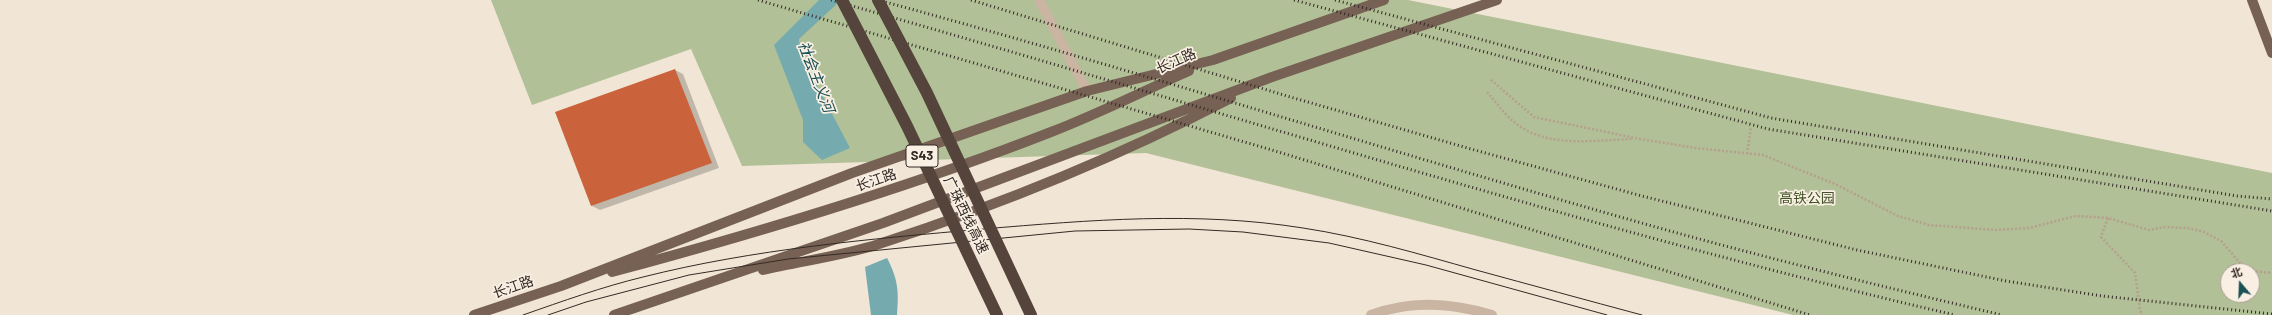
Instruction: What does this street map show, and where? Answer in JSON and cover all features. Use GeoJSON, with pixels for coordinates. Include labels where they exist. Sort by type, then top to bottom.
{"type":"FeatureCollection","features":[{"type":"Feature","properties":{"kind":"highway","name":"广珠西线高速"},"geometry":{"type":"LineString","coordinates":[[842,0],[910,133],[997,315]]}},
{"type":"Feature","properties":{"kind":"highway","name":"广珠西线高速"},"geometry":{"type":"LineString","coordinates":[[878,0],[927,93],[1032,315]]}},
{"type":"Feature","properties":{"kind":"main road","name":"长江路"},"geometry":{"type":"LineString","coordinates":[[561,286],[761,232],[883,193],[1052,132],[1212,60],[1384,0]]}},
{"type":"Feature","properties":{"kind":"main road"},"geometry":{"type":"LineString","coordinates":[[614,315],[883,223],[1272,77],[1497,0]]}},
{"type":"Feature","properties":{"kind":"main road"},"geometry":{"type":"LineString","coordinates":[[2252,0],[2272,53]]}},
{"type":"Feature","properties":{"kind":"main road","name":"长江路"},"geometry":{"type":"LineString","coordinates":[[474,315],[561,286],[852,173],[1087,91],[1212,60]]}},
{"type":"Feature","properties":{"kind":"main road"},"geometry":{"type":"LineString","coordinates":[[713,281],[877,244],[1032,189],[1171,129],[1272,77]]}},
{"type":"Feature","properties":{"kind":"street"},"geometry":{"type":"LineString","coordinates":[[1039,0],[1087,91]]}},
{"type":"Feature","properties":{"kind":"street"},"geometry":{"type":"LineString","coordinates":[[1371,315],[1404,306],[1429,304],[1458,307],[1492,315]]}},
{"type":"Feature","properties":{"kind":"path"},"geometry":{"type":"LineString","coordinates":[[1491,80],[1534,117],[1640,139],[1763,155],[1835,184],[1898,216],[1929,225],[1996,230],[2029,228],[2076,216],[2108,218],[2149,230],[2164,227],[2188,228],[2204,232],[2221,241],[2240,263]]}},
{"type":"Feature","properties":{"kind":"path"},"geometry":{"type":"LineString","coordinates":[[1487,92],[1514,122],[1541,136],[1568,141],[1640,139]]}},
{"type":"Feature","properties":{"kind":"path"},"geometry":{"type":"LineString","coordinates":[[1747,154],[1751,127]]}},
{"type":"Feature","properties":{"kind":"path"},"geometry":{"type":"LineString","coordinates":[[2108,218],[2101,237],[2135,273],[2142,315]]}},
{"type":"Feature","properties":{"kind":"path"},"geometry":{"type":"LineString","coordinates":[[2260,272],[2272,273]]}},
{"type":"Feature","properties":{"kind":"green space","name":"高铁公园"},"geometry":{"type":"Polygon","coordinates":[[[491,0],[1408,0],[2272,173],[2272,315],[1793,315],[1146,153],[742,166],[691,49],[532,105],[491,0]]]}},
{"type":"Feature","properties":{"kind":"water"},"geometry":{"type":"Polygon","coordinates":[[[819,0],[841,0],[799,39],[800,53],[850,148],[822,160],[803,142],[803,120],[774,45],[819,0]]]}},
{"type":"Feature","properties":{"kind":"water"},"geometry":{"type":"Polygon","coordinates":[[[887,258],[896,279],[898,299],[897,315],[871,315],[865,267],[887,258]]]}},
{"type":"Feature","properties":{"kind":"building"},"geometry":{"type":"Polygon","coordinates":[[[675,69],[712,163],[591,206],[555,112],[675,69]]]}},
{"type":"Feature","properties":{"kind":"tram line"},"geometry":{"type":"LineString","coordinates":[[523,315],[568,299],[643,277],[685,267],[770,252],[855,241],[1023,226],[1103,220],[1183,218],[1263,223],[1347,236],[1412,252],[1642,315]]}},
{"type":"Feature","properties":{"kind":"tram line"},"geometry":{"type":"LineString","coordinates":[[548,315],[586,302],[689,275],[788,259],[1075,231],[1189,229],[1243,232],[1329,243],[1426,265],[1607,315]]}},
{"type":"Feature","properties":{"kind":"railway"},"geometry":{"type":"LineString","coordinates":[[758,0],[1272,150],[1810,315]]}},
{"type":"Feature","properties":{"kind":"railway"},"geometry":{"type":"LineString","coordinates":[[831,0],[1531,204],[1813,281],[1955,315]]}},
{"type":"Feature","properties":{"kind":"railway"},"geometry":{"type":"LineString","coordinates":[[878,0],[973,26],[1638,222],[1728,247],[2002,315]]}},
{"type":"Feature","properties":{"kind":"railway"},"geometry":{"type":"LineString","coordinates":[[971,0],[1287,96],[1471,149],[1642,196],[1857,250],[2006,281],[2102,296],[2272,314]]}},
{"type":"Feature","properties":{"kind":"railway"},"geometry":{"type":"LineString","coordinates":[[1294,0],[1768,129],[2272,211]]}},
{"type":"Feature","properties":{"kind":"railway"},"geometry":{"type":"LineString","coordinates":[[1335,0],[1771,118],[2237,196],[2272,199]]}},
{"type":"Feature","properties":{"kind":"water label","name":"社会主义河"},"geometry":{"type":"Point","coordinates":[816,77]}}]}
